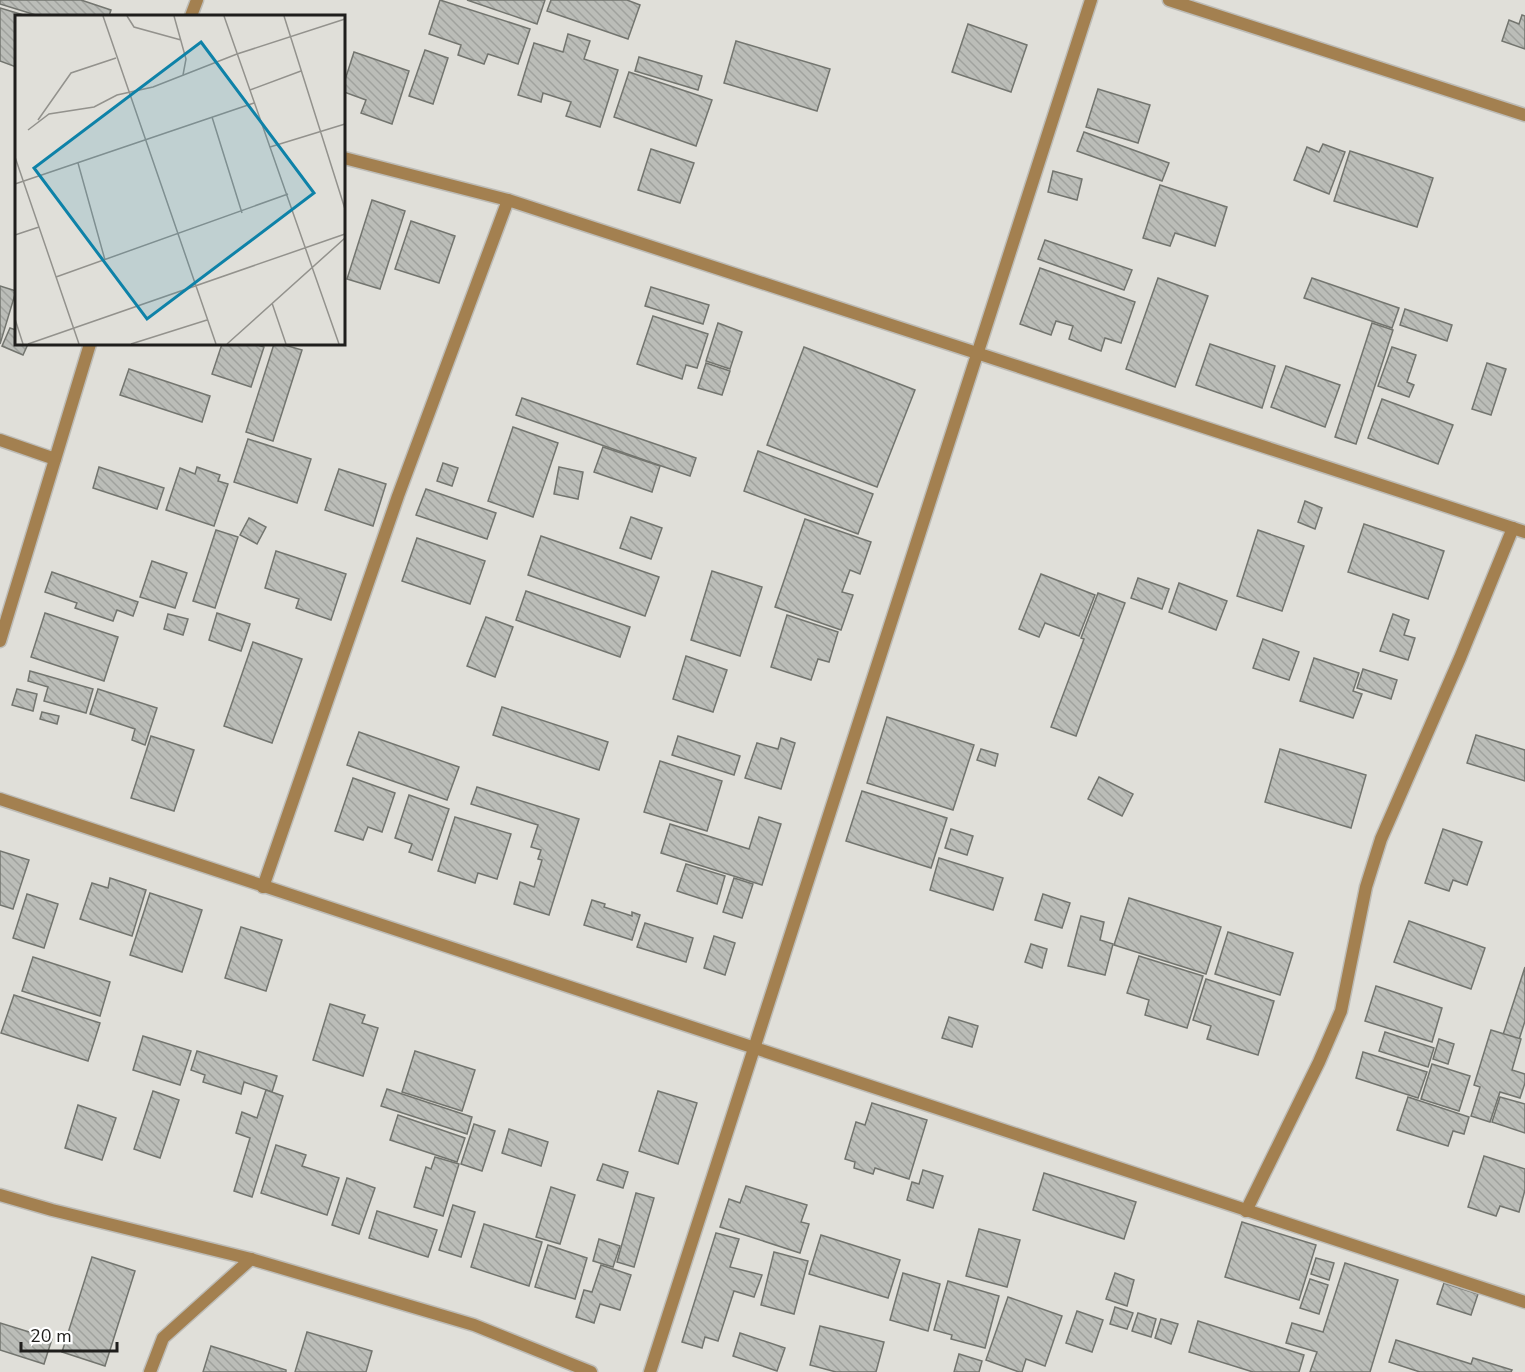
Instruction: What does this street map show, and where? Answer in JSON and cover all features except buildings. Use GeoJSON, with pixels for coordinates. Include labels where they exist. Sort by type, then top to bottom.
{"type":"FeatureCollection","features":[{"type":"Feature","properties":{"kind":"street"},"geometry":{"type":"LineString","coordinates":[[191,15],[197,0]]}},
{"type":"Feature","properties":{"kind":"street"},"geometry":{"type":"LineString","coordinates":[[650,1372],[1091,0]]}},
{"type":"Feature","properties":{"kind":"street"},"geometry":{"type":"LineString","coordinates":[[1169,0],[1525,115]]}},
{"type":"Feature","properties":{"kind":"street"},"geometry":{"type":"LineString","coordinates":[[345,158],[508,200],[1519,530],[1381,839],[1366,887],[1341,1011],[1319,1062],[1246,1210]]}},
{"type":"Feature","properties":{"kind":"street"},"geometry":{"type":"LineString","coordinates":[[263,887],[398,496],[508,200]]}},
{"type":"Feature","properties":{"kind":"street"},"geometry":{"type":"LineString","coordinates":[[0,641],[90,345]]}},
{"type":"Feature","properties":{"kind":"street"},"geometry":{"type":"LineString","coordinates":[[0,440],[56,459]]}},
{"type":"Feature","properties":{"kind":"street"},"geometry":{"type":"LineString","coordinates":[[0,800],[1525,1302]]}},
{"type":"Feature","properties":{"kind":"street"},"geometry":{"type":"LineString","coordinates":[[0,1195],[251,1259],[474,1325],[591,1372]]}},
{"type":"Feature","properties":{"kind":"street"},"geometry":{"type":"LineString","coordinates":[[150,1372],[163,1338],[251,1259]]}}]}
